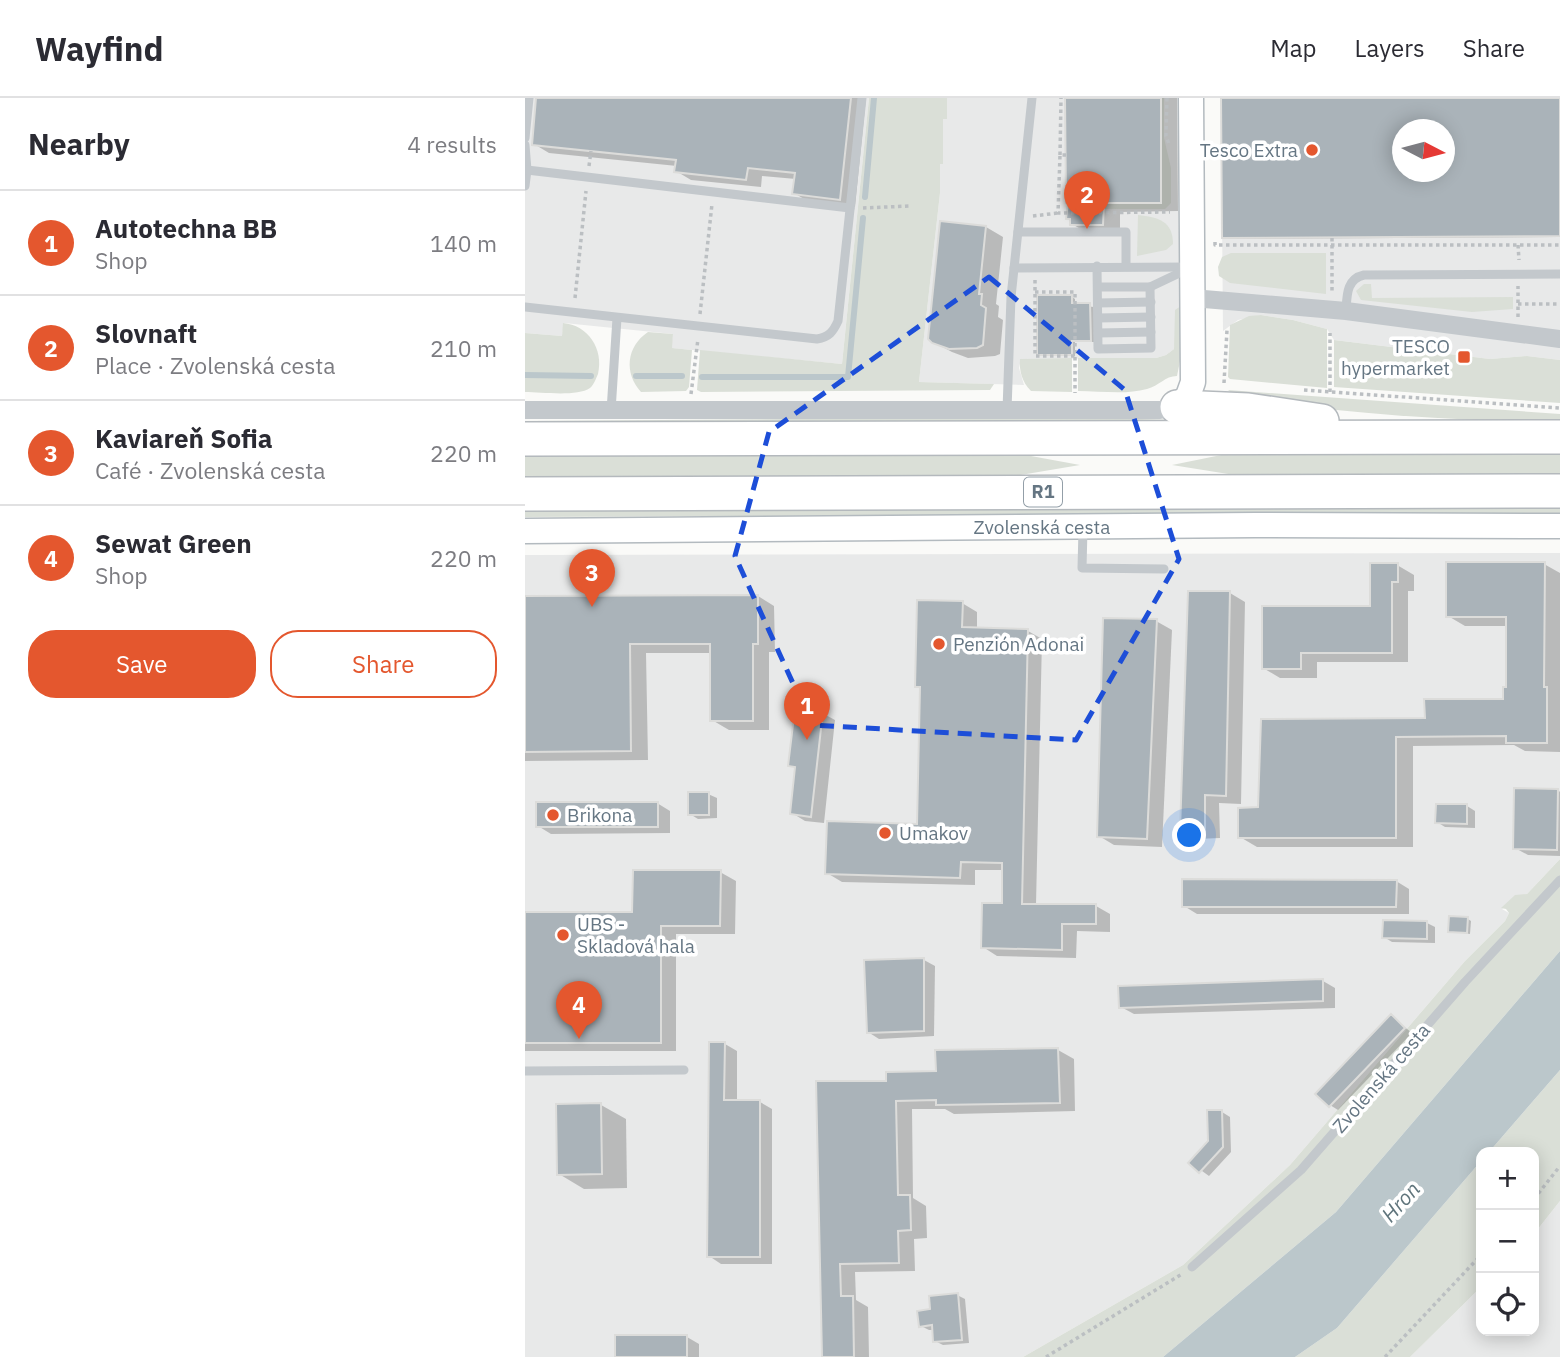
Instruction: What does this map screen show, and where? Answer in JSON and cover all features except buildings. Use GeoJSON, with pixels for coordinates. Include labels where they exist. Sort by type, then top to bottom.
{"type":"FeatureCollection","features":[{"type":"Feature","properties":{"kind":"highway"},"geometry":{"type":"LineString","coordinates":[[1198,391],[1248,410],[1342,424],[1362,437]]}},
{"type":"Feature","properties":{"kind":"highway"},"geometry":{"type":"LineString","coordinates":[[525,439],[1560,437]]}},
{"type":"Feature","properties":{"kind":"highway","name":"R1"},"geometry":{"type":"LineString","coordinates":[[525,494],[1560,491]]}},
{"type":"Feature","properties":{"kind":"main road"},"geometry":{"type":"LineString","coordinates":[[1191,98],[1192,298],[1198,391]]}},
{"type":"Feature","properties":{"kind":"main road","name":"Zvolenská cesta"},"geometry":{"type":"LineString","coordinates":[[525,531],[1560,526]]}},
{"type":"Feature","properties":{"kind":"street"},"geometry":{"type":"LineString","coordinates":[[1192,298],[1346,311],[1560,339]]}},
{"type":"Feature","properties":{"kind":"street"},"geometry":{"type":"LineString","coordinates":[[525,410],[1160,410],[1198,391]]}},
{"type":"Feature","properties":{"kind":"lane"},"geometry":{"type":"LineString","coordinates":[[525,138],[529,98]]}},
{"type":"Feature","properties":{"kind":"lane"},"geometry":{"type":"LineString","coordinates":[[525,307],[825,338],[833,332],[838,321],[862,98]]}},
{"type":"Feature","properties":{"kind":"lane"},"geometry":{"type":"LineString","coordinates":[[1007,410],[1014,268],[1032,98]]}},
{"type":"Feature","properties":{"kind":"lane"},"geometry":{"type":"LineString","coordinates":[[525,145],[525,186]]}},
{"type":"Feature","properties":{"kind":"lane"},"geometry":{"type":"LineString","coordinates":[[527,170],[850,208]]}},
{"type":"Feature","properties":{"kind":"lane"},"geometry":{"type":"LineString","coordinates":[[1018,232],[1126,232],[1126,266]]}},
{"type":"Feature","properties":{"kind":"lane"},"geometry":{"type":"LineString","coordinates":[[1097,266],[1098,349],[1151,348],[1150,287]]}},
{"type":"Feature","properties":{"kind":"lane"},"geometry":{"type":"LineString","coordinates":[[1014,268],[1192,267]]}},
{"type":"Feature","properties":{"kind":"lane"},"geometry":{"type":"LineString","coordinates":[[1098,288],[1150,287],[1192,267]]}},
{"type":"Feature","properties":{"kind":"lane"},"geometry":{"type":"LineString","coordinates":[[1346,311],[1350,284],[1356,277],[1364,275],[1560,274]]}},
{"type":"Feature","properties":{"kind":"lane"},"geometry":{"type":"LineString","coordinates":[[1098,303],[1150,302]]}},
{"type":"Feature","properties":{"kind":"lane"},"geometry":{"type":"LineString","coordinates":[[1098,318],[1151,317]]}},
{"type":"Feature","properties":{"kind":"lane"},"geometry":{"type":"LineString","coordinates":[[611,411],[617,318]]}},
{"type":"Feature","properties":{"kind":"lane"},"geometry":{"type":"LineString","coordinates":[[1098,333],[1151,332]]}},
{"type":"Feature","properties":{"kind":"lane"},"geometry":{"type":"LineString","coordinates":[[1083,527],[1082,568],[1164,569]]}},
{"type":"Feature","properties":{"kind":"lane","name":"Zvolenská cesta"},"geometry":{"type":"LineString","coordinates":[[1192,1267],[1301,1170],[1465,982],[1560,880]]}},
{"type":"Feature","properties":{"kind":"lane"},"geometry":{"type":"LineString","coordinates":[[525,1071],[684,1070]]}},
{"type":"Feature","properties":{"kind":"path"},"geometry":{"type":"LineString","coordinates":[[1058,213],[1061,98]]}},
{"type":"Feature","properties":{"kind":"path"},"geometry":{"type":"LineString","coordinates":[[589,168],[591,151]]}},
{"type":"Feature","properties":{"kind":"path"},"geometry":{"type":"LineString","coordinates":[[1060,155],[1066,155]]}},
{"type":"Feature","properties":{"kind":"path"},"geometry":{"type":"LineString","coordinates":[[573,314],[587,183]]}},
{"type":"Feature","properties":{"kind":"path"},"geometry":{"type":"LineString","coordinates":[[691,397],[713,200]]}},
{"type":"Feature","properties":{"kind":"path"},"geometry":{"type":"LineString","coordinates":[[850,208],[910,206]]}},
{"type":"Feature","properties":{"kind":"path"},"geometry":{"type":"LineString","coordinates":[[1020,217],[1058,213],[1176,212]]}},
{"type":"Feature","properties":{"kind":"path"},"geometry":{"type":"LineString","coordinates":[[1215,236],[1215,244],[1560,245]]}},
{"type":"Feature","properties":{"kind":"path"},"geometry":{"type":"LineString","coordinates":[[1332,238],[1332,293]]}},
{"type":"Feature","properties":{"kind":"path"},"geometry":{"type":"LineString","coordinates":[[1518,245],[1519,266]]}},
{"type":"Feature","properties":{"kind":"path"},"geometry":{"type":"LineString","coordinates":[[1035,268],[1035,356],[1075,356]]}},
{"type":"Feature","properties":{"kind":"path"},"geometry":{"type":"LineString","coordinates":[[1518,283],[1518,319]]}},
{"type":"Feature","properties":{"kind":"path"},"geometry":{"type":"LineString","coordinates":[[1035,292],[1075,292],[1075,395]]}},
{"type":"Feature","properties":{"kind":"path"},"geometry":{"type":"LineString","coordinates":[[1518,304],[1560,304]]}},
{"type":"Feature","properties":{"kind":"path"},"geometry":{"type":"LineString","coordinates":[[1198,391],[1227,330]]}},
{"type":"Feature","properties":{"kind":"path"},"geometry":{"type":"LineString","coordinates":[[1330,333],[1330,392]]}},
{"type":"Feature","properties":{"kind":"path"},"geometry":{"type":"LineString","coordinates":[[1304,390],[1560,408]]}},
{"type":"Feature","properties":{"kind":"path"},"geometry":{"type":"LineString","coordinates":[[1539,1193],[1560,1167]]}},
{"type":"Feature","properties":{"kind":"path"},"geometry":{"type":"LineString","coordinates":[[1385,1357],[1476,1260]]}},
{"type":"Feature","properties":{"kind":"path"},"geometry":{"type":"LineString","coordinates":[[1046,1357],[1192,1267]]}},
{"type":"Feature","properties":{"kind":"highlighted area"},"geometry":{"type":"Polygon","coordinates":[[[989,277],[1125,390],[1179,559],[1076,740],[812,725],[735,556],[769,432],[989,277]]]}},
{"type":"Feature","properties":{"kind":"shaded area"},"geometry":{"type":"Polygon","coordinates":[[[525,98],[869,98],[842,364],[671,348],[673,334],[564,323],[562,336],[525,333],[525,98]]]}},
{"type":"Feature","properties":{"kind":"shaded area"},"geometry":{"type":"Polygon","coordinates":[[[869,98],[947,98],[947,119],[943,119],[943,164],[940,164],[940,193],[919,382],[994,384],[990,390],[697,390],[700,350],[842,364],[869,98]]]}},
{"type":"Feature","properties":{"kind":"shaded area"},"geometry":{"type":"Polygon","coordinates":[[[947,98],[1179,98],[1181,306],[1174,349],[1156,358],[1021,359],[1019,368],[1024,385],[919,382],[940,193],[940,164],[943,163],[943,119],[947,118],[947,98]]]}},
{"type":"Feature","properties":{"kind":"shaded area"},"geometry":{"type":"Polygon","coordinates":[[[1161,98],[1164,98],[1164,138],[1171,168],[1171,203],[1165,209],[1069,209],[1066,203],[1161,202],[1161,98]]]}},
{"type":"Feature","properties":{"kind":"shaded area"},"geometry":{"type":"Polygon","coordinates":[[[1221,98],[1560,98],[1560,360],[1527,356],[1490,359],[1334,340],[1327,329],[1293,320],[1261,315],[1238,320],[1223,331],[1221,98]]]}},
{"type":"Feature","properties":{"kind":"shaded area"},"geometry":{"type":"Polygon","coordinates":[[[1138,215],[1152,217],[1167,225],[1173,244],[1166,250],[1137,256],[1138,215]]]}},
{"type":"Feature","properties":{"kind":"shaded area"},"geometry":{"type":"Polygon","coordinates":[[[1231,253],[1326,253],[1326,294],[1230,283],[1219,276],[1218,267],[1222,257],[1231,253]]]}},
{"type":"Feature","properties":{"kind":"shaded area"},"geometry":{"type":"Polygon","coordinates":[[[1364,284],[1371,284],[1372,298],[1513,297],[1513,309],[1472,312],[1361,300],[1356,291],[1364,284]]]}},
{"type":"Feature","properties":{"kind":"shaded area"},"geometry":{"type":"Polygon","coordinates":[[[1181,306],[1181,356],[1177,376],[1139,391],[1078,391],[1078,358],[1156,358],[1174,349],[1175,310],[1181,306]]]}},
{"type":"Feature","properties":{"kind":"shaded area"},"geometry":{"type":"Polygon","coordinates":[[[1261,315],[1327,329],[1327,388],[1228,377],[1230,325],[1249,316],[1261,315]]]}},
{"type":"Feature","properties":{"kind":"shaded area"},"geometry":{"type":"Polygon","coordinates":[[[563,323],[587,333],[596,347],[599,365],[594,383],[590,388],[577,392],[525,392],[525,333],[562,336],[563,323]]]}},
{"type":"Feature","properties":{"kind":"shaded area"},"geometry":{"type":"Polygon","coordinates":[[[648,332],[673,334],[672,348],[692,350],[689,387],[686,391],[641,392],[636,385],[630,369],[630,360],[635,345],[648,332]]]}},
{"type":"Feature","properties":{"kind":"shaded area"},"geometry":{"type":"Polygon","coordinates":[[[1334,340],[1490,359],[1527,356],[1560,360],[1560,403],[1334,387],[1334,340]]]}},
{"type":"Feature","properties":{"kind":"shaded area"},"geometry":{"type":"Polygon","coordinates":[[[1072,358],[1072,392],[1031,391],[1023,380],[1020,359],[1072,358]]]}},
{"type":"Feature","properties":{"kind":"shaded area"},"geometry":{"type":"Polygon","coordinates":[[[1228,390],[1560,414],[1560,423],[1357,412],[1236,396],[1228,390]]]}},
{"type":"Feature","properties":{"kind":"shaded area"},"geometry":{"type":"Polygon","coordinates":[[[1140,419],[1276,423],[525,427],[525,421],[1140,419]]]}},
{"type":"Feature","properties":{"kind":"shaded area"},"geometry":{"type":"Polygon","coordinates":[[[1560,449],[1560,477],[1247,477],[1172,465],[1236,452],[1560,449]]]}},
{"type":"Feature","properties":{"kind":"shaded area"},"geometry":{"type":"Polygon","coordinates":[[[1003,451],[1080,465],[1002,478],[525,479],[525,452],[1003,451]]]}},
{"type":"Feature","properties":{"kind":"shaded area"},"geometry":{"type":"Polygon","coordinates":[[[1560,506],[1560,513],[525,517],[525,510],[1560,506]]]}},
{"type":"Feature","properties":{"kind":"shaded area"},"geometry":{"type":"Polygon","coordinates":[[[1560,553],[1560,859],[1527,894],[1502,909],[1509,913],[1505,921],[1465,961],[1290,1165],[1183,1265],[1023,1357],[525,1357],[525,555],[1560,553]]]}},
{"type":"Feature","properties":{"kind":"shaded area"},"geometry":{"type":"Polygon","coordinates":[[[1560,859],[1560,951],[1336,1212],[1163,1357],[1023,1357],[1183,1265],[1290,1165],[1465,961],[1505,921],[1509,913],[1501,908],[1515,895],[1527,894],[1560,859]]]}},
{"type":"Feature","properties":{"kind":"shaded area"},"geometry":{"type":"Polygon","coordinates":[[[1560,1070],[1560,1201],[1539,1228],[1539,1147],[1493,1147],[1560,1070]]]}},
{"type":"Feature","properties":{"kind":"shaded area"},"geometry":{"type":"Polygon","coordinates":[[[1476,1167],[1476,1292],[1410,1357],[1295,1357],[1337,1328],[1476,1167]]]}},
{"type":"Feature","properties":{"kind":"shaded area"},"geometry":{"type":"Polygon","coordinates":[[[1560,1201],[1560,1357],[1410,1357],[1476,1292],[1476,1336],[1539,1336],[1539,1228],[1560,1201]]]}},
{"type":"Feature","properties":{"kind":"water","name":"Hron"},"geometry":{"type":"Polygon","coordinates":[[[1560,951],[1560,1070],[1493,1147],[1476,1147],[1476,1167],[1337,1328],[1295,1357],[1163,1357],[1336,1212],[1560,951]]]}},
{"type":"Feature","properties":{"kind":"waterway"},"geometry":{"type":"LineString","coordinates":[[865,197],[874,98]]}},
{"type":"Feature","properties":{"kind":"waterway"},"geometry":{"type":"LineString","coordinates":[[702,377],[848,377],[863,218]]}},
{"type":"Feature","properties":{"kind":"waterway"},"geometry":{"type":"LineString","coordinates":[[525,375],[591,376]]}},
{"type":"Feature","properties":{"kind":"waterway"},"geometry":{"type":"LineString","coordinates":[[636,376],[682,376]]}},
{"type":"Feature","properties":{"kind":"place","name":"Tesco Extra"},"geometry":{"type":"Point","coordinates":[1312,150]}},
{"type":"Feature","properties":{"kind":"place","name":"Slovnaft"},"geometry":{"type":"Point","coordinates":[1087,229]}},
{"type":"Feature","properties":{"kind":"place","name":"TESCO hypermarket"},"geometry":{"type":"Point","coordinates":[1464,357]}},
{"type":"Feature","properties":{"kind":"place","name":"Kaviareň Sofia"},"geometry":{"type":"Point","coordinates":[592,607]}},
{"type":"Feature","properties":{"kind":"place","name":"Penzión Adonai"},"geometry":{"type":"Point","coordinates":[939,644]}},
{"type":"Feature","properties":{"kind":"place","name":"Autotechna BB"},"geometry":{"type":"Point","coordinates":[807,740]}},
{"type":"Feature","properties":{"kind":"place","name":"Brikona"},"geometry":{"type":"Point","coordinates":[553,815]}},
{"type":"Feature","properties":{"kind":"place","name":"Umakov"},"geometry":{"type":"Point","coordinates":[885,833]}},
{"type":"Feature","properties":{"kind":"place","name":"UBS - Skladová hala"},"geometry":{"type":"Point","coordinates":[563,935]}},
{"type":"Feature","properties":{"kind":"place","name":"Sewat Green"},"geometry":{"type":"Point","coordinates":[579,1039]}}]}
